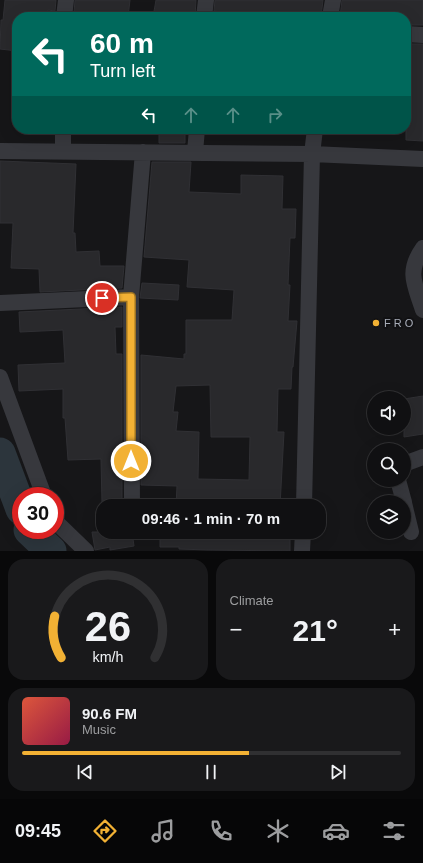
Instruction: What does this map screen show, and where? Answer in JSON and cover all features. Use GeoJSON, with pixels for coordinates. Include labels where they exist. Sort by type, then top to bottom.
{"type":"FeatureCollection","features":[{"type":"Feature","properties":{"kind":"street"},"geometry":{"type":"LineString","coordinates":[[65,12],[66,0]]}},
{"type":"Feature","properties":{"kind":"street"},"geometry":{"type":"LineString","coordinates":[[206,0],[207,12]]}},
{"type":"Feature","properties":{"kind":"street"},"geometry":{"type":"LineString","coordinates":[[331,12],[333,0]]}},
{"type":"Feature","properties":{"kind":"street"},"geometry":{"type":"LineString","coordinates":[[411,34],[423,35]]}},
{"type":"Feature","properties":{"kind":"street"},"geometry":{"type":"LineString","coordinates":[[63,134],[63,151]]}},
{"type":"Feature","properties":{"kind":"street"},"geometry":{"type":"LineString","coordinates":[[195,152],[196,134]]}},
{"type":"Feature","properties":{"kind":"street"},"geometry":{"type":"LineString","coordinates":[[304,499],[312,154],[315,134]]}},
{"type":"Feature","properties":{"kind":"street"},"geometry":{"type":"LineString","coordinates":[[0,151],[312,154],[423,159]]}},
{"type":"Feature","properties":{"kind":"street"},"geometry":{"type":"LineString","coordinates":[[132,499],[131,297],[143,152]]}},
{"type":"Feature","properties":{"kind":"street"},"geometry":{"type":"LineString","coordinates":[[423,248],[416,257],[413,268],[414,279],[423,310]]}},
{"type":"Feature","properties":{"kind":"street"},"geometry":{"type":"LineString","coordinates":[[0,303],[131,297]]}},
{"type":"Feature","properties":{"kind":"street"},"geometry":{"type":"LineString","coordinates":[[0,377],[41,487]]}},
{"type":"Feature","properties":{"kind":"street"},"geometry":{"type":"LineString","coordinates":[[411,461],[423,456]]}},
{"type":"Feature","properties":{"kind":"street"},"geometry":{"type":"LineString","coordinates":[[64,530],[86,551]]}},
{"type":"Feature","properties":{"kind":"street"},"geometry":{"type":"LineString","coordinates":[[302,551],[303,539]]}},
{"type":"Feature","properties":{"kind":"building"},"geometry":{"type":"Polygon","coordinates":[[[5,0],[56,0],[55,11],[12,12],[12,50],[0,49],[1,20],[3,20],[5,0]]]}},
{"type":"Feature","properties":{"kind":"building"},"geometry":{"type":"Polygon","coordinates":[[[75,0],[130,0],[129,12],[74,12],[75,0]]]}},
{"type":"Feature","properties":{"kind":"building"},"geometry":{"type":"Polygon","coordinates":[[[156,0],[196,0],[195,12],[154,12],[156,0]]]}},
{"type":"Feature","properties":{"kind":"building"},"geometry":{"type":"Polygon","coordinates":[[[215,0],[323,0],[322,12],[214,11],[215,0]]]}},
{"type":"Feature","properties":{"kind":"building"},"geometry":{"type":"Polygon","coordinates":[[[342,0],[423,0],[423,25],[411,25],[411,12],[341,12],[342,0]]]}},
{"type":"Feature","properties":{"kind":"building"},"geometry":{"type":"Polygon","coordinates":[[[411,44],[423,44],[423,141],[406,140],[406,134],[411,134],[411,44]]]}},
{"type":"Feature","properties":{"kind":"building"},"geometry":{"type":"Polygon","coordinates":[[[159,134],[185,134],[185,143],[159,143],[159,134]]]}},
{"type":"Feature","properties":{"kind":"building"},"geometry":{"type":"Polygon","coordinates":[[[0,161],[76,164],[73,233],[75,233],[76,252],[99,251],[100,266],[124,266],[122,288],[40,292],[39,269],[11,268],[13,223],[0,223],[0,161]]]}},
{"type":"Feature","properties":{"kind":"building"},"geometry":{"type":"Polygon","coordinates":[[[152,162],[191,162],[189,192],[241,194],[241,175],[283,176],[282,209],[296,209],[295,238],[290,238],[288,321],[297,321],[291,389],[278,389],[277,432],[284,432],[280,499],[176,499],[177,486],[141,485],[141,355],[184,359],[184,354],[186,354],[186,320],[232,320],[234,290],[187,287],[189,260],[144,257],[152,162]],[[210,385],[176,386],[173,412],[178,412],[176,431],[199,432],[198,479],[249,480],[250,437],[211,437],[210,385]]]}},
{"type":"Feature","properties":{"kind":"building"},"geometry":{"type":"Polygon","coordinates":[[[142,283],[179,285],[178,300],[140,298],[142,283]]]}},
{"type":"Feature","properties":{"kind":"building"},"geometry":{"type":"Polygon","coordinates":[[[122,307],[122,327],[115,327],[116,354],[122,354],[122,499],[102,499],[101,459],[68,460],[65,418],[63,418],[63,389],[19,391],[18,365],[65,363],[63,330],[20,332],[19,312],[122,307]]]}},
{"type":"Feature","properties":{"kind":"building"},"geometry":{"type":"Polygon","coordinates":[[[423,396],[423,434],[404,437],[404,435],[411,435],[411,398],[423,396]]]}},
{"type":"Feature","properties":{"kind":"building"},"geometry":{"type":"Polygon","coordinates":[[[92,532],[96,532],[96,539],[133,539],[134,546],[110,550],[110,547],[95,550],[92,532]]]}},
{"type":"Feature","properties":{"kind":"building"},"geometry":{"type":"Polygon","coordinates":[[[160,539],[290,539],[290,551],[208,550],[160,547],[160,539]]]}},
{"type":"Feature","properties":{"kind":"waterway"},"geometry":{"type":"LineString","coordinates":[[0,453],[13,487]]}},
{"type":"Feature","properties":{"kind":"waterway"},"geometry":{"type":"LineString","coordinates":[[38,539],[51,551]]}},
{"type":"Feature","properties":{"kind":"place","name":"F R O"},"geometry":{"type":"Point","coordinates":[376,323]}},
{"type":"Feature","properties":{"kind":"route"},"geometry":{"type":"LineString","coordinates":[[102,298],[131,297],[131,461]]}}]}
